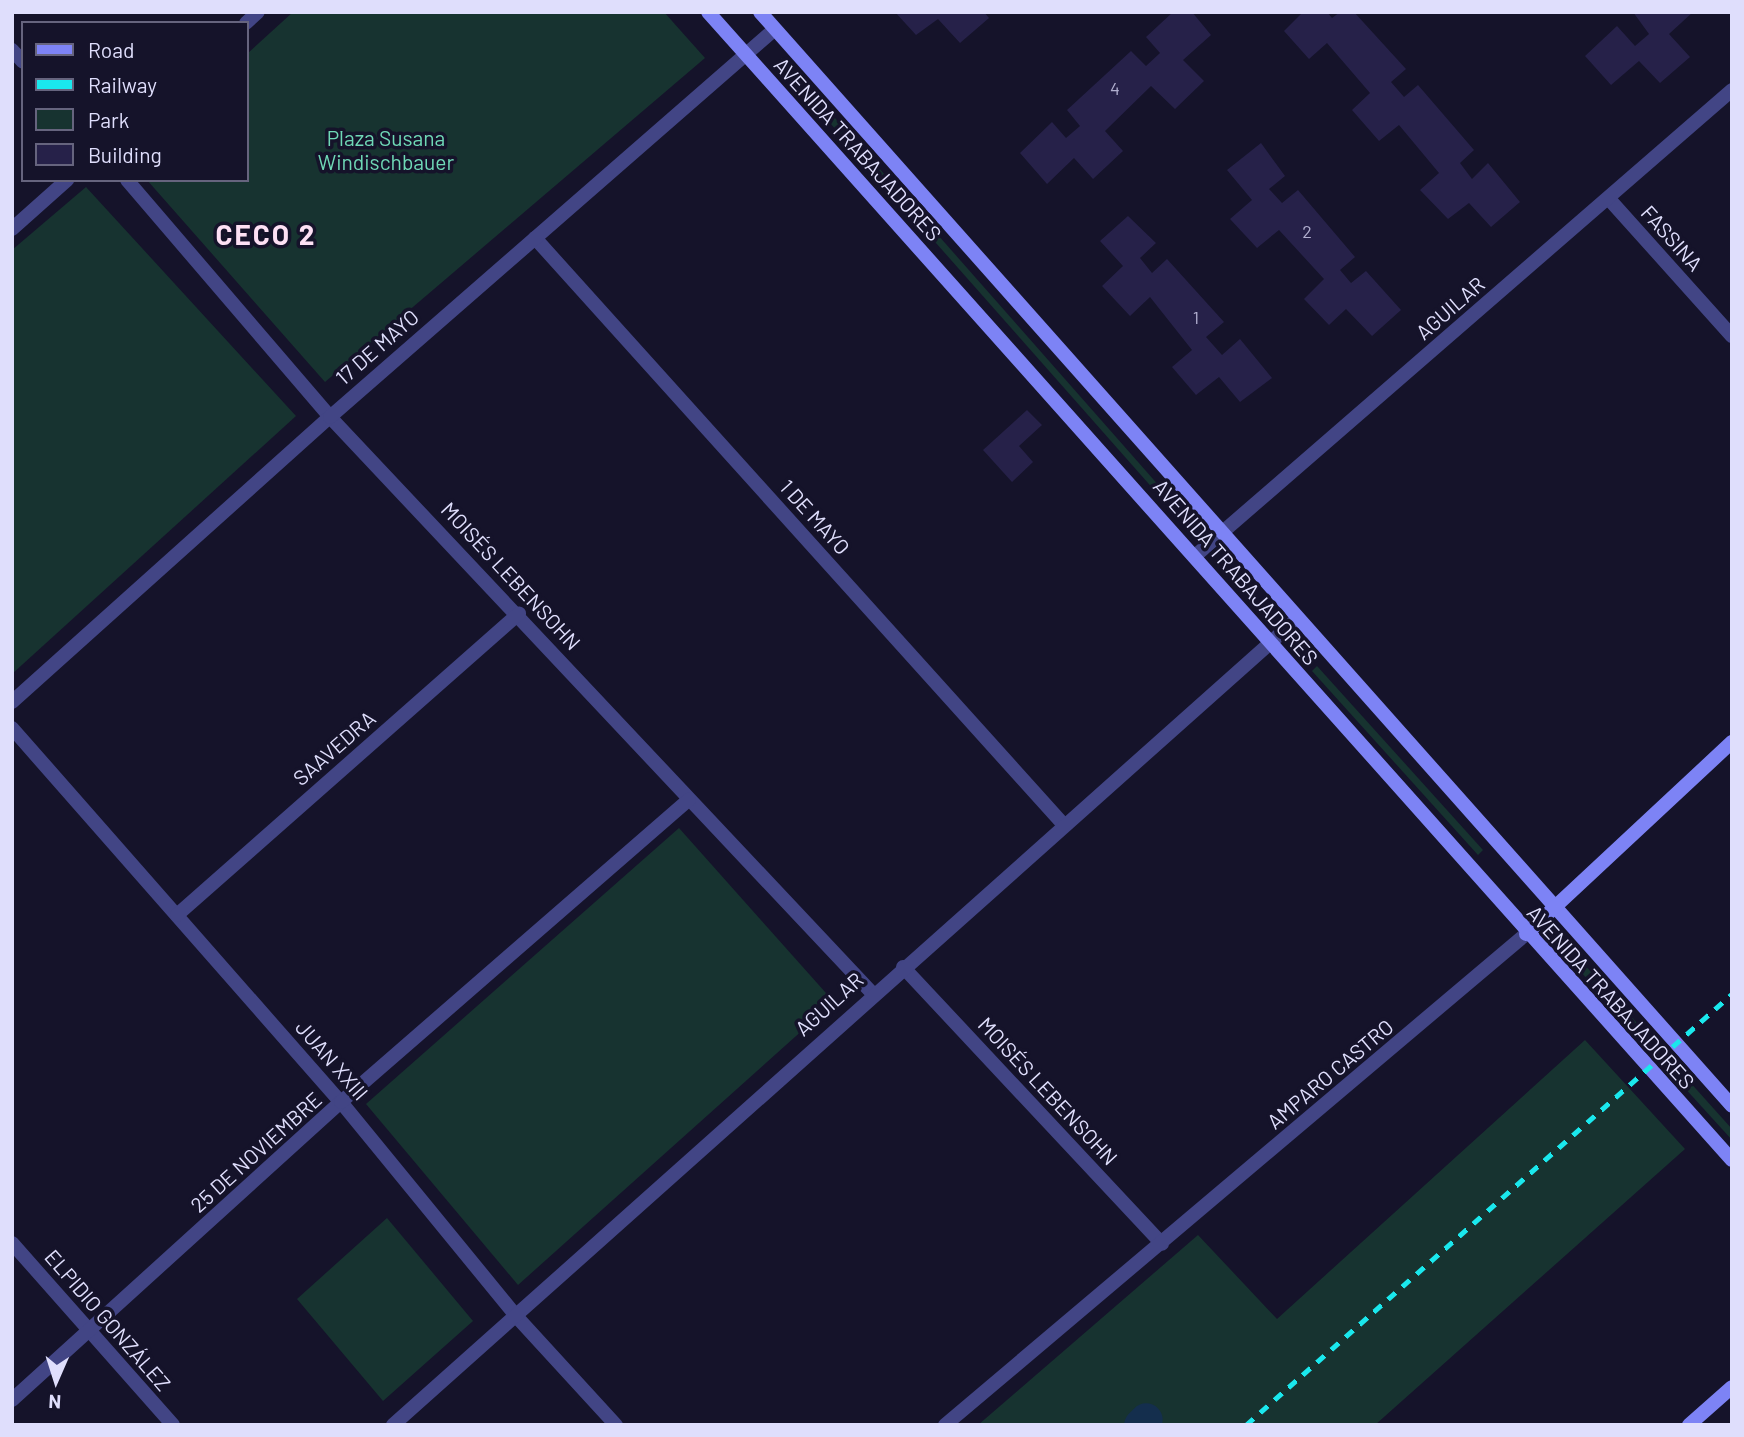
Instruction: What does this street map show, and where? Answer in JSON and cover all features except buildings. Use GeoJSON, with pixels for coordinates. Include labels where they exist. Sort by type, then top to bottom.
{"type":"FeatureCollection","features":[{"type":"Feature","properties":{"kind":"main road","name":"AVENIDA TRABAJADORES"},"geometry":{"type":"LineString","coordinates":[[708,12],[1195,556],[1526,934],[1732,1160]]}},
{"type":"Feature","properties":{"kind":"main road","name":"AVENIDA TRABAJADORES"},"geometry":{"type":"LineString","coordinates":[[760,12],[1221,533],[1555,903],[1732,1106]]}},
{"type":"Feature","properties":{"kind":"main road","name":"AMPARO CASTRO"},"geometry":{"type":"LineString","coordinates":[[1526,934],[1555,903],[1732,743]]}},
{"type":"Feature","properties":{"kind":"main road"},"geometry":{"type":"LineString","coordinates":[[1689,1425],[1732,1387]]}},
{"type":"Feature","properties":{"kind":"street","name":"17 DE MAYO"},"geometry":{"type":"LineString","coordinates":[[12,702],[330,417],[775,29]]}},
{"type":"Feature","properties":{"kind":"street","name":"AGUILAR"},"geometry":{"type":"LineString","coordinates":[[1195,556],[1732,90]]}},
{"type":"Feature","properties":{"kind":"street"},"geometry":{"type":"LineString","coordinates":[[12,229],[65,182]]}},
{"type":"Feature","properties":{"kind":"street","name":"MOISÉS LEBENSOHN"},"geometry":{"type":"LineString","coordinates":[[129,182],[330,417],[519,613],[872,993]]}},
{"type":"Feature","properties":{"kind":"street","name":"FASSINA"},"geometry":{"type":"LineString","coordinates":[[1609,198],[1732,336]]}},
{"type":"Feature","properties":{"kind":"street","name":"1 DE MAYO"},"geometry":{"type":"LineString","coordinates":[[535,237],[1063,824]]}},
{"type":"Feature","properties":{"kind":"street","name":"SAAVEDRA"},"geometry":{"type":"LineString","coordinates":[[177,915],[519,613]]}},
{"type":"Feature","properties":{"kind":"street","name":"AGUILAR"},"geometry":{"type":"LineString","coordinates":[[393,1425],[872,993],[1297,618]]}},
{"type":"Feature","properties":{"kind":"street","name":"JUAN XXIII"},"geometry":{"type":"LineString","coordinates":[[12,728],[341,1102],[516,1316],[615,1425]]}},
{"type":"Feature","properties":{"kind":"street","name":"25 DE NOVIEMBRE"},"geometry":{"type":"LineString","coordinates":[[12,1400],[341,1102],[689,799]]}},
{"type":"Feature","properties":{"kind":"street","name":"AMPARO CASTRO"},"geometry":{"type":"LineString","coordinates":[[945,1425],[1526,934]]}},
{"type":"Feature","properties":{"kind":"street","name":"MOISÉS LEBENSOHN"},"geometry":{"type":"LineString","coordinates":[[903,967],[1161,1244]]}},
{"type":"Feature","properties":{"kind":"street","name":"ELPIDIO GONZÁLEZ"},"geometry":{"type":"LineString","coordinates":[[12,1243],[173,1425]]}},
{"type":"Feature","properties":{"kind":"green space","name":"Plaza Susana Windischbauer"},"geometry":{"type":"Polygon","coordinates":[[[293,12],[664,12],[705,58],[325,382],[149,182],[248,182],[248,53],[293,12]]]}},
{"type":"Feature","properties":{"kind":"green space"},"geometry":{"type":"Polygon","coordinates":[[[782,58],[1168,496],[1163,500],[777,63],[782,58]]]}},
{"type":"Feature","properties":{"kind":"green space"},"geometry":{"type":"Polygon","coordinates":[[[86,187],[296,416],[12,674],[12,250],[86,187]]]}},
{"type":"Feature","properties":{"kind":"green space"},"geometry":{"type":"Polygon","coordinates":[[[1317,666],[1483,850],[1478,855],[1312,671],[1317,666]]]}},
{"type":"Feature","properties":{"kind":"green space"},"geometry":{"type":"Polygon","coordinates":[[[679,828],[834,1002],[518,1285],[366,1104],[679,828]]]}},
{"type":"Feature","properties":{"kind":"green space"},"geometry":{"type":"Polygon","coordinates":[[[1565,943],[1656,1044],[1651,1049],[1559,948],[1565,943]]]}},
{"type":"Feature","properties":{"kind":"green space"},"geometry":{"type":"Polygon","coordinates":[[[1585,1040],[1685,1149],[1375,1425],[978,1425],[1198,1235],[1277,1319],[1585,1040]]]}},
{"type":"Feature","properties":{"kind":"green space"},"geometry":{"type":"Polygon","coordinates":[[[1688,1080],[1732,1129],[1732,1140],[1682,1085],[1688,1080]]]}},
{"type":"Feature","properties":{"kind":"green space"},"geometry":{"type":"Polygon","coordinates":[[[387,1218],[473,1321],[383,1401],[297,1299],[387,1218]]]}},
{"type":"Feature","properties":{"kind":"waterway"},"geometry":{"type":"LineString","coordinates":[[1140,1425],[1146,1419]]}},
{"type":"Feature","properties":{"kind":"railway"},"geometry":{"type":"LineString","coordinates":[[1246,1425],[1732,994]]}},
{"type":"Feature","properties":{"kind":"district","name":"CECO 2"},"geometry":{"type":"Point","coordinates":[266,234]}}]}
